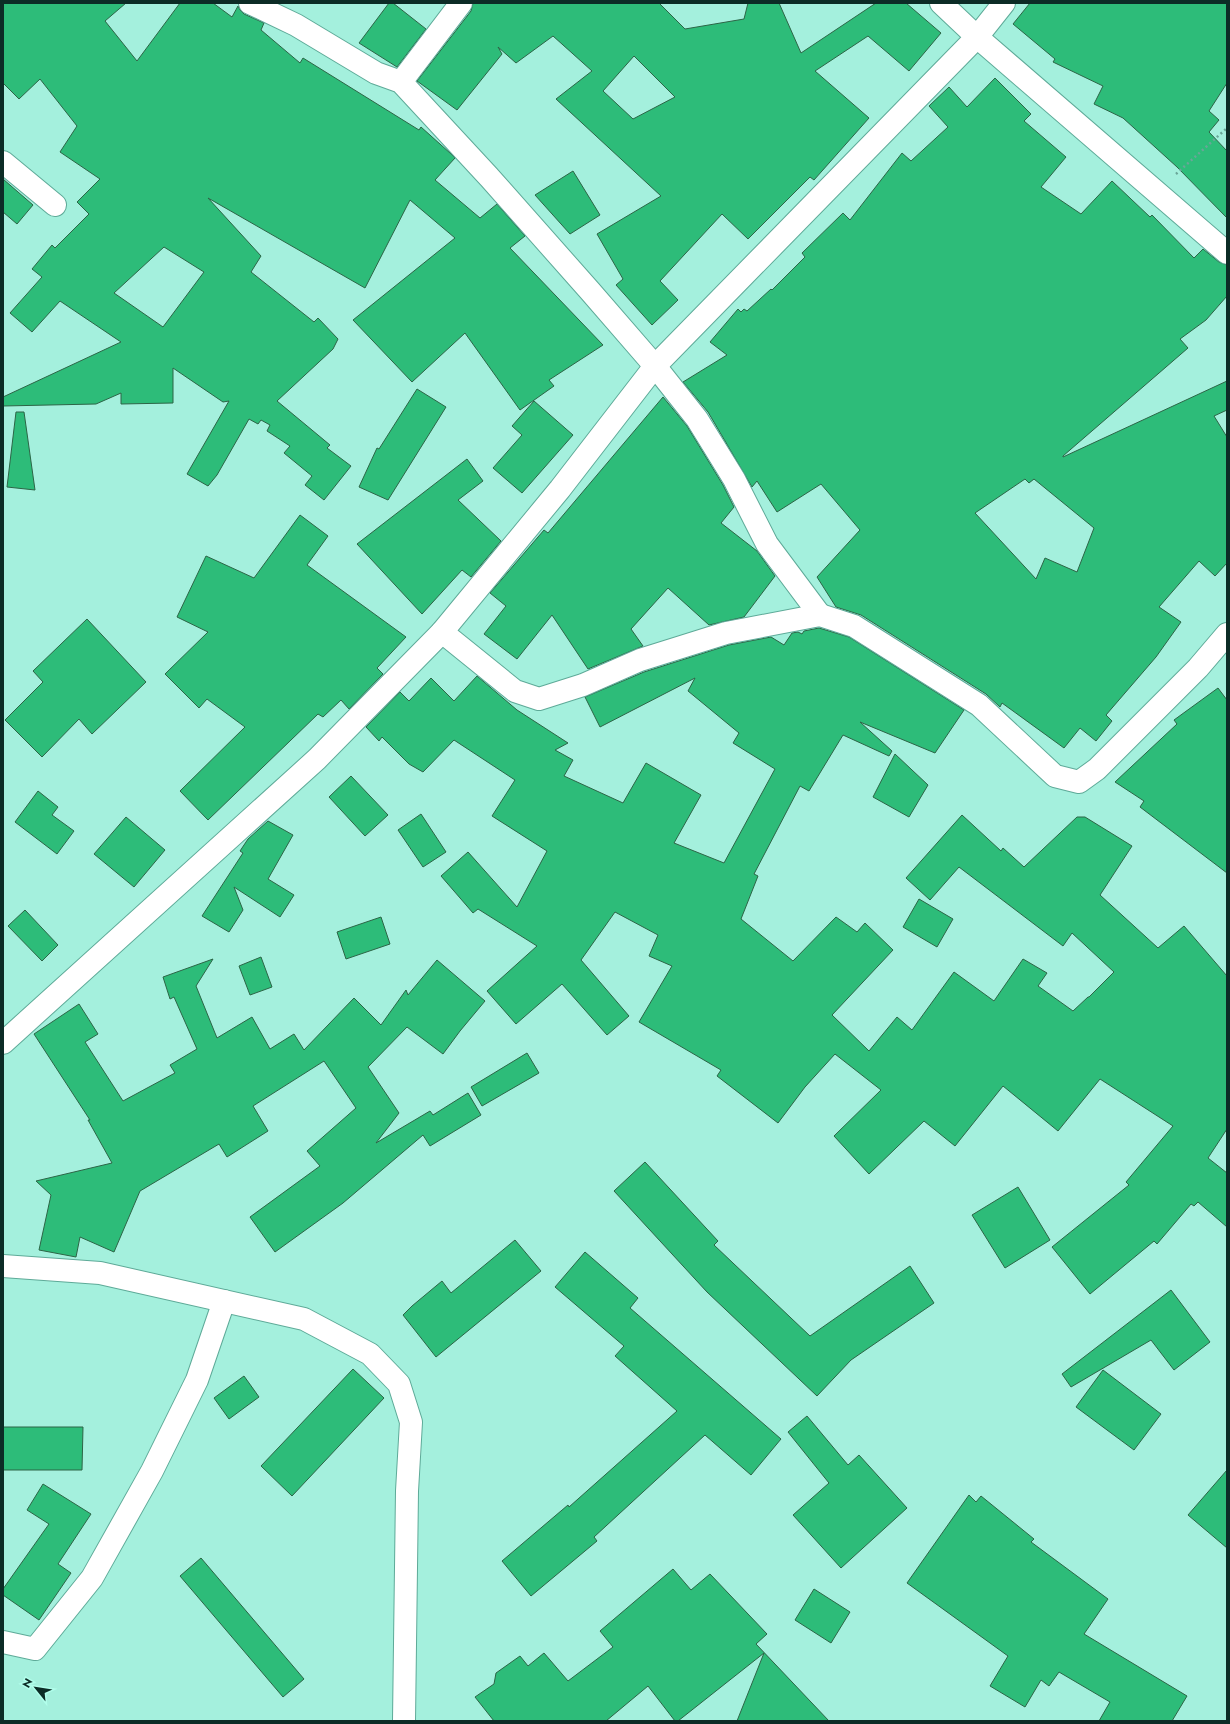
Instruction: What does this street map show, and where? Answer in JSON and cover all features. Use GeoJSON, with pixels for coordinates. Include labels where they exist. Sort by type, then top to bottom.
{"type":"FeatureCollection","features":[{"type":"Feature","properties":{"kind":"street"},"geometry":{"type":"LineString","coordinates":[[250,3],[296,25],[376,73],[401,82],[488,176],[655,366],[697,419],[734,479],[767,544],[820,615]]}},
{"type":"Feature","properties":{"kind":"street"},"geometry":{"type":"LineString","coordinates":[[401,82],[461,3]]}},
{"type":"Feature","properties":{"kind":"street"},"geometry":{"type":"LineString","coordinates":[[941,3],[1227,253]]}},
{"type":"Feature","properties":{"kind":"street"},"geometry":{"type":"LineString","coordinates":[[3,1043],[317,759],[442,632],[560,489],[655,366],[977,36],[1004,3]]}},
{"type":"Feature","properties":{"kind":"street"},"geometry":{"type":"LineString","coordinates":[[3,162],[55,205]]}},
{"type":"Feature","properties":{"kind":"street"},"geometry":{"type":"LineString","coordinates":[[442,632],[515,691],[539,699],[583,685],[640,660],[726,633],[820,615],[854,626],[979,705],[1055,776],[1079,782],[1097,769],[1198,668],[1227,634]]}},
{"type":"Feature","properties":{"kind":"street"},"geometry":{"type":"LineString","coordinates":[[3,1266],[100,1273],[304,1319],[370,1354],[399,1384],[411,1422],[407,1491],[404,1721]]}},
{"type":"Feature","properties":{"kind":"street"},"geometry":{"type":"LineString","coordinates":[[3,1642],[35,1648],[92,1578],[152,1471],[197,1380],[224,1301]]}},
{"type":"Feature","properties":{"kind":"path"},"geometry":{"type":"LineString","coordinates":[[1157,192],[1227,128]]}},
{"type":"Feature","properties":{"kind":"building"},"geometry":{"type":"Polygon","coordinates":[[[3,3],[126,3],[105,21],[137,61],[180,3],[213,3],[232,17],[238,6],[244,14],[264,23],[261,30],[300,63],[303,58],[419,130],[421,127],[450,153],[455,158],[435,180],[480,218],[497,204],[525,236],[510,248],[603,345],[549,380],[554,386],[520,410],[465,333],[412,382],[353,320],[455,238],[410,200],[365,288],[208,198],[261,256],[251,272],[314,322],[318,318],[338,339],[333,349],[277,401],[330,445],[327,448],[351,466],[324,500],[305,485],[312,476],[284,453],[290,446],[267,431],[270,425],[261,420],[258,424],[249,419],[217,475],[208,486],[187,474],[229,401],[223,402],[173,368],[173,403],[121,404],[121,393],[96,404],[3,406],[3,397],[121,342],[60,301],[32,332],[10,313],[42,277],[32,269],[52,245],[55,248],[89,214],[77,202],[100,179],[60,152],[77,126],[40,79],[19,99],[3,83],[3,3]],[[164,247],[114,293],[163,327],[204,272],[164,247]]]}},
{"type":"Feature","properties":{"kind":"building"},"geometry":{"type":"Polygon","coordinates":[[[389,3],[393,3],[426,29],[397,67],[359,43],[389,3]]]}},
{"type":"Feature","properties":{"kind":"building"},"geometry":{"type":"Polygon","coordinates":[[[473,3],[659,3],[685,29],[744,19],[748,3],[779,3],[801,53],[876,3],[906,3],[941,33],[909,71],[868,36],[815,71],[869,118],[814,180],[810,177],[748,239],[722,214],[660,281],[678,300],[652,325],[616,285],[623,279],[597,234],[661,196],[556,99],[592,71],[553,36],[516,63],[498,47],[502,54],[457,110],[417,81],[471,11],[473,3]],[[634,56],[603,91],[633,119],[675,97],[634,56]]]}},
{"type":"Feature","properties":{"kind":"building"},"geometry":{"type":"Polygon","coordinates":[[[1030,3],[1227,3],[1227,83],[1209,111],[1219,120],[1209,132],[1227,151],[1227,218],[1177,167],[1123,118],[1094,104],[1103,86],[1053,62],[1055,59],[1013,24],[1030,3]]]}},
{"type":"Feature","properties":{"kind":"building"},"geometry":{"type":"Polygon","coordinates":[[[995,78],[1031,114],[1024,121],[1066,157],[1041,187],[1081,214],[1112,181],[1150,217],[1152,215],[1194,258],[1203,249],[1219,262],[1227,265],[1227,296],[1206,320],[1180,339],[1188,348],[1063,457],[1227,381],[1227,410],[1214,416],[1227,437],[1227,563],[1215,576],[1199,561],[1159,607],[1181,622],[1156,657],[1106,715],[1112,721],[1096,741],[1080,728],[1064,748],[1002,703],[1000,707],[986,694],[861,615],[836,607],[817,577],[860,530],[821,484],[777,512],[757,481],[752,487],[708,412],[683,382],[727,355],[710,342],[738,309],[741,312],[744,309],[747,311],[771,289],[772,290],[805,257],[802,253],[843,213],[850,220],[902,153],[911,161],[948,127],[929,106],[949,87],[967,107],[995,78]],[[1025,479],[975,513],[1036,579],[1045,558],[1077,572],[1094,528],[1034,479],[1029,483],[1025,479]]]}},
{"type":"Feature","properties":{"kind":"building"},"geometry":{"type":"Polygon","coordinates":[[[573,171],[600,215],[570,234],[535,195],[573,171]]]}},
{"type":"Feature","properties":{"kind":"building"},"geometry":{"type":"Polygon","coordinates":[[[3,179],[33,205],[17,224],[3,212],[3,179]]]}},
{"type":"Feature","properties":{"kind":"building"},"geometry":{"type":"Polygon","coordinates":[[[417,389],[446,407],[388,500],[359,487],[377,448],[379,449],[417,389]]]}},
{"type":"Feature","properties":{"kind":"building"},"geometry":{"type":"Polygon","coordinates":[[[663,397],[687,426],[723,485],[734,507],[721,523],[757,551],[775,576],[744,617],[709,625],[668,588],[631,629],[643,646],[588,669],[552,615],[517,659],[484,634],[506,606],[490,593],[544,530],[548,533],[663,397]]]}},
{"type":"Feature","properties":{"kind":"building"},"geometry":{"type":"Polygon","coordinates":[[[534,401],[573,435],[522,493],[493,468],[522,435],[512,426],[534,401]]]}},
{"type":"Feature","properties":{"kind":"building"},"geometry":{"type":"Polygon","coordinates":[[[16,412],[24,412],[35,490],[7,487],[16,412]]]}},
{"type":"Feature","properties":{"kind":"building"},"geometry":{"type":"Polygon","coordinates":[[[467,459],[483,481],[458,500],[501,541],[471,577],[462,570],[422,614],[357,544],[467,459]]]}},
{"type":"Feature","properties":{"kind":"building"},"geometry":{"type":"Polygon","coordinates":[[[300,515],[328,536],[307,565],[406,637],[377,668],[383,674],[349,709],[341,700],[323,717],[318,714],[208,820],[180,791],[245,727],[207,699],[199,708],[165,674],[208,632],[177,617],[206,556],[254,578],[300,515]]]}},
{"type":"Feature","properties":{"kind":"building"},"geometry":{"type":"Polygon","coordinates":[[[87,619],[146,682],[92,734],[79,719],[42,757],[5,720],[43,682],[33,671],[87,619]]]}},
{"type":"Feature","properties":{"kind":"building"},"geometry":{"type":"Polygon","coordinates":[[[819,628],[849,637],[964,710],[935,753],[860,722],[892,751],[889,756],[843,735],[809,791],[800,786],[754,874],[758,876],[741,919],[793,961],[836,917],[857,932],[865,923],[893,950],[832,1015],[869,1051],[897,1017],[912,1030],[954,972],[994,1001],[1023,959],[1047,973],[1038,986],[1073,1011],[1114,972],[1072,933],[1063,946],[959,867],[930,900],[906,878],[962,815],[1001,851],[1003,848],[1024,867],[1077,817],[1085,817],[1132,846],[1100,895],[1158,948],[1184,926],[1227,976],[1227,1129],[1208,1158],[1227,1173],[1227,1227],[1198,1202],[1194,1206],[1191,1204],[1157,1244],[1154,1241],[1090,1294],[1052,1247],[1129,1185],[1126,1182],[1173,1126],[1100,1079],[1058,1131],[1003,1086],[955,1146],[924,1121],[869,1174],[834,1136],[881,1090],[835,1054],[805,1087],[778,1123],[717,1076],[721,1070],[639,1022],[672,966],[649,956],[658,935],[615,912],[581,960],[629,1016],[607,1035],[562,984],[516,1024],[487,991],[537,946],[478,909],[473,913],[441,876],[468,852],[517,907],[547,851],[492,816],[515,780],[454,740],[423,772],[409,764],[382,737],[379,741],[366,727],[400,692],[409,701],[431,678],[454,701],[477,676],[517,710],[568,743],[555,750],[573,760],[564,776],[623,803],[646,763],[701,795],[674,843],[724,863],[775,769],[733,743],[739,733],[688,691],[695,678],[600,727],[585,697],[644,672],[729,645],[771,637],[784,645],[792,633],[798,632],[802,634],[804,631],[819,628]]]}},
{"type":"Feature","properties":{"kind":"building"},"geometry":{"type":"Polygon","coordinates":[[[1218,688],[1227,700],[1227,873],[1140,807],[1144,801],[1115,782],[1177,724],[1174,720],[1218,688]]]}},
{"type":"Feature","properties":{"kind":"building"},"geometry":{"type":"Polygon","coordinates":[[[895,754],[928,785],[909,817],[873,797],[895,754]]]}},
{"type":"Feature","properties":{"kind":"building"},"geometry":{"type":"Polygon","coordinates":[[[351,776],[388,815],[365,836],[329,797],[351,776]]]}},
{"type":"Feature","properties":{"kind":"building"},"geometry":{"type":"Polygon","coordinates":[[[38,791],[58,807],[52,815],[74,831],[57,854],[15,822],[38,791]]]}},
{"type":"Feature","properties":{"kind":"building"},"geometry":{"type":"Polygon","coordinates":[[[421,814],[446,852],[423,867],[398,830],[421,814]]]}},
{"type":"Feature","properties":{"kind":"building"},"geometry":{"type":"Polygon","coordinates":[[[126,817],[165,850],[134,887],[94,854],[126,817]]]}},
{"type":"Feature","properties":{"kind":"building"},"geometry":{"type":"Polygon","coordinates":[[[268,821],[293,835],[268,879],[294,895],[280,917],[234,887],[243,910],[229,932],[202,916],[243,853],[240,851],[248,839],[268,821]]]}},
{"type":"Feature","properties":{"kind":"building"},"geometry":{"type":"Polygon","coordinates":[[[919,899],[953,919],[937,947],[903,927],[919,899]]]}},
{"type":"Feature","properties":{"kind":"building"},"geometry":{"type":"Polygon","coordinates":[[[25,910],[58,945],[42,961],[8,926],[25,910]]]}},
{"type":"Feature","properties":{"kind":"building"},"geometry":{"type":"Polygon","coordinates":[[[381,917],[390,944],[346,959],[337,932],[381,917]]]}},
{"type":"Feature","properties":{"kind":"building"},"geometry":{"type":"Polygon","coordinates":[[[261,957],[272,987],[250,995],[239,966],[261,957]]]}},
{"type":"Feature","properties":{"kind":"building"},"geometry":{"type":"Polygon","coordinates":[[[213,959],[196,986],[217,1038],[252,1017],[270,1049],[294,1034],[304,1050],[354,998],[381,1025],[406,990],[408,995],[437,960],[485,1001],[443,1054],[407,1027],[368,1067],[399,1113],[376,1143],[430,1111],[433,1115],[468,1093],[481,1115],[430,1146],[423,1135],[343,1203],[275,1252],[250,1217],[320,1166],[307,1151],[356,1108],[324,1061],[253,1106],[268,1131],[227,1157],[219,1144],[140,1191],[114,1252],[80,1237],[76,1257],[39,1250],[51,1195],[36,1181],[112,1163],[88,1120],[90,1120],[34,1034],[79,1004],[98,1034],[85,1042],[123,1101],[175,1073],[170,1065],[197,1049],[174,997],[170,999],[163,977],[213,959]]]}},
{"type":"Feature","properties":{"kind":"building"},"geometry":{"type":"Polygon","coordinates":[[[527,1053],[539,1073],[482,1106],[471,1087],[527,1053]]]}},
{"type":"Feature","properties":{"kind":"building"},"geometry":{"type":"Polygon","coordinates":[[[645,1162],[718,1241],[714,1245],[810,1336],[910,1266],[934,1303],[851,1360],[817,1396],[707,1292],[614,1191],[645,1162]]]}},
{"type":"Feature","properties":{"kind":"building"},"geometry":{"type":"Polygon","coordinates":[[[1018,1187],[1050,1240],[1005,1268],[972,1215],[1018,1187]]]}},
{"type":"Feature","properties":{"kind":"building"},"geometry":{"type":"Polygon","coordinates":[[[515,1240],[541,1271],[436,1357],[403,1315],[442,1281],[451,1293],[515,1240]]]}},
{"type":"Feature","properties":{"kind":"building"},"geometry":{"type":"Polygon","coordinates":[[[585,1252],[638,1298],[630,1308],[781,1439],[751,1475],[705,1435],[594,1537],[597,1541],[531,1596],[502,1561],[568,1505],[569,1507],[677,1411],[615,1356],[624,1346],[555,1287],[585,1252]]]}},
{"type":"Feature","properties":{"kind":"building"},"geometry":{"type":"Polygon","coordinates":[[[1171,1290],[1210,1342],[1174,1370],[1151,1340],[1071,1387],[1062,1374],[1171,1290]]]}},
{"type":"Feature","properties":{"kind":"building"},"geometry":{"type":"Polygon","coordinates":[[[353,1369],[384,1398],[292,1496],[261,1466],[353,1369]]]}},
{"type":"Feature","properties":{"kind":"building"},"geometry":{"type":"Polygon","coordinates":[[[1103,1370],[1161,1414],[1134,1450],[1076,1407],[1103,1370]]]}},
{"type":"Feature","properties":{"kind":"building"},"geometry":{"type":"Polygon","coordinates":[[[244,1376],[259,1397],[229,1419],[214,1398],[244,1376]]]}},
{"type":"Feature","properties":{"kind":"building"},"geometry":{"type":"Polygon","coordinates":[[[807,1416],[848,1465],[859,1455],[907,1508],[841,1568],[793,1515],[829,1483],[788,1432],[807,1416]]]}},
{"type":"Feature","properties":{"kind":"building"},"geometry":{"type":"Polygon","coordinates":[[[3,1427],[83,1427],[82,1470],[3,1470],[3,1427]]]}},
{"type":"Feature","properties":{"kind":"building"},"geometry":{"type":"Polygon","coordinates":[[[1227,1470],[1227,1548],[1188,1515],[1227,1470]]]}},
{"type":"Feature","properties":{"kind":"building"},"geometry":{"type":"Polygon","coordinates":[[[43,1484],[91,1514],[58,1564],[71,1573],[39,1620],[3,1595],[3,1589],[49,1524],[27,1510],[43,1484]]]}},
{"type":"Feature","properties":{"kind":"building"},"geometry":{"type":"Polygon","coordinates":[[[969,1495],[976,1502],[981,1496],[1034,1539],[1031,1542],[1108,1599],[1084,1634],[1187,1696],[1172,1721],[1099,1721],[1110,1702],[1059,1672],[1049,1686],[1041,1680],[1025,1707],[990,1686],[1008,1656],[907,1583],[969,1495]]]}},
{"type":"Feature","properties":{"kind":"building"},"geometry":{"type":"Polygon","coordinates":[[[201,1558],[304,1679],[283,1697],[180,1576],[201,1558]]]}},
{"type":"Feature","properties":{"kind":"building"},"geometry":{"type":"Polygon","coordinates":[[[673,1569],[691,1590],[710,1574],[767,1634],[756,1644],[829,1721],[737,1721],[764,1653],[678,1721],[675,1721],[648,1686],[606,1721],[494,1721],[475,1697],[494,1684],[496,1673],[520,1656],[528,1666],[544,1653],[568,1681],[613,1647],[600,1631],[673,1569]]]}},
{"type":"Feature","properties":{"kind":"building"},"geometry":{"type":"Polygon","coordinates":[[[814,1589],[850,1612],[831,1643],[795,1620],[814,1589]]]}}]}
